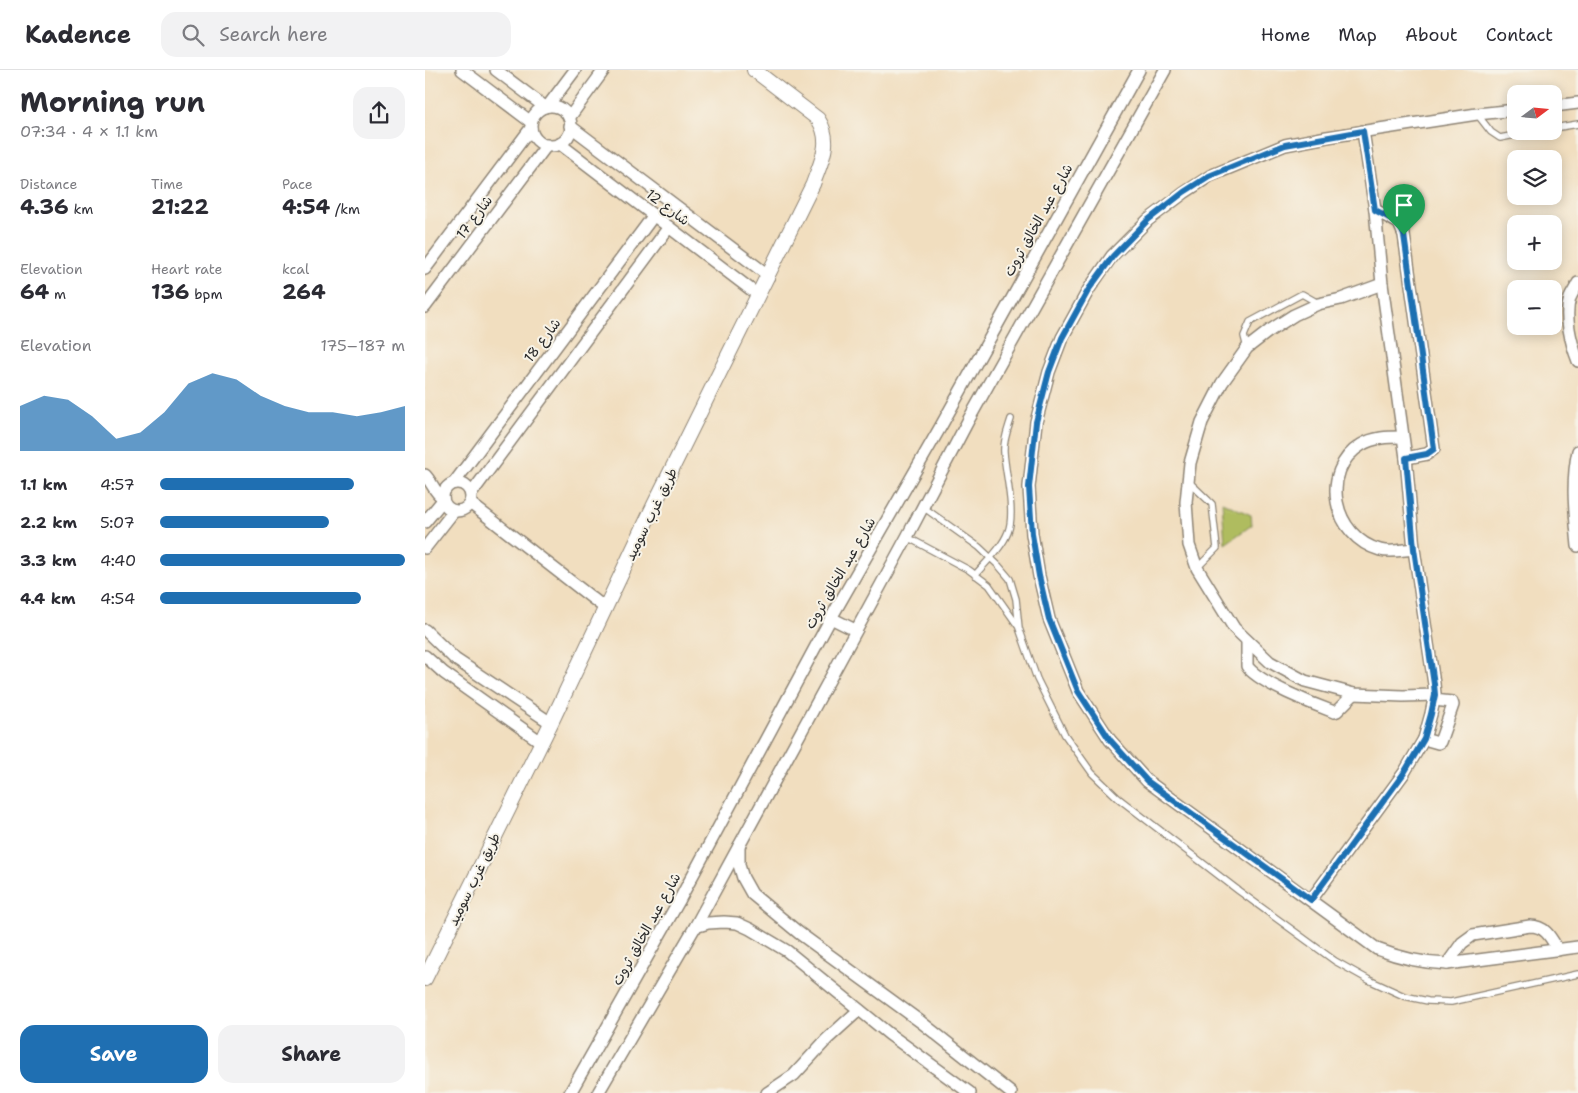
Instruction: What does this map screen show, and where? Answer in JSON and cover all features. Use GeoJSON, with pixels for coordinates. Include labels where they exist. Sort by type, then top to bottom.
{"type":"FeatureCollection","features":[{"type":"Feature","properties":{"kind":"street"},"geometry":{"type":"LineString","coordinates":[[462,70],[531,125],[538,141],[547,145],[559,144],[569,134],[570,122],[604,70]]}},
{"type":"Feature","properties":{"kind":"street"},"geometry":{"type":"LineString","coordinates":[[496,70],[546,107],[558,107],[570,122]]}},
{"type":"Feature","properties":{"kind":"street"},"geometry":{"type":"LineString","coordinates":[[531,125],[536,113],[546,107],[575,70]]}},
{"type":"Feature","properties":{"kind":"street","name":"طريق غرب سوميد"},"geometry":{"type":"LineString","coordinates":[[425,979],[813,184],[825,150],[826,136],[823,128],[818,119],[754,70]]}},
{"type":"Feature","properties":{"kind":"street","name":"شارع عبد الخالق ثروت"},"geometry":{"type":"LineString","coordinates":[[570,1093],[680,899],[831,618],[946,417],[1139,70]]}},
{"type":"Feature","properties":{"kind":"street"},"geometry":{"type":"LineString","coordinates":[[598,1093],[695,926],[907,537],[969,419],[1165,70]]}},
{"type":"Feature","properties":{"kind":"street"},"geometry":{"type":"LineString","coordinates":[[1563,105],[1578,103]]}},
{"type":"Feature","properties":{"kind":"street"},"geometry":{"type":"LineString","coordinates":[[1507,111],[1363,131],[1285,145],[1209,176],[1184,192],[1148,220],[1113,256],[1089,289],[1062,338],[1049,372],[1036,422],[1029,487],[1035,551],[1049,619],[1078,691],[1110,740],[1147,781],[1377,948],[1410,960],[1447,964],[1578,947]]}},
{"type":"Feature","properties":{"kind":"street","name":"شارع 12"},"geometry":{"type":"LineString","coordinates":[[570,122],[769,276]]}},
{"type":"Feature","properties":{"kind":"street","name":"شارع 17"},"geometry":{"type":"LineString","coordinates":[[425,269],[531,125]]}},
{"type":"Feature","properties":{"kind":"street"},"geometry":{"type":"LineString","coordinates":[[1311,900],[1404,773],[1424,739],[1434,698],[1434,684],[1414,549],[1406,458],[1382,284],[1375,210],[1363,131]]}},
{"type":"Feature","properties":{"kind":"street","name":"شارع 12"},"geometry":{"type":"LineString","coordinates":[[559,144],[758,295]]}},
{"type":"Feature","properties":{"kind":"street","name":"شارع 17"},"geometry":{"type":"LineString","coordinates":[[425,307],[547,145]]}},
{"type":"Feature","properties":{"kind":"street"},"geometry":{"type":"LineString","coordinates":[[1375,210],[1399,223],[1404,235],[1434,449],[1427,454],[1406,458]]}},
{"type":"Feature","properties":{"kind":"street","name":"شارع 18"},"geometry":{"type":"LineString","coordinates":[[453,484],[654,215]]}},
{"type":"Feature","properties":{"kind":"street"},"geometry":{"type":"LineString","coordinates":[[426,475],[447,507],[454,511],[465,509],[669,227]]}},
{"type":"Feature","properties":{"kind":"street"},"geometry":{"type":"LineString","coordinates":[[1382,284],[1341,299],[1318,304],[1294,315],[1247,348],[1222,383],[1202,422],[1190,463],[1185,502],[1189,545],[1197,568],[1234,628],[1247,641],[1270,662],[1305,681],[1354,694],[1434,698],[1452,702],[1453,705],[1441,742],[1438,743],[1424,739]]}},
{"type":"Feature","properties":{"kind":"street"},"geometry":{"type":"LineString","coordinates":[[1578,284],[1570,298],[1568,312],[1573,350],[1578,361]]}},
{"type":"Feature","properties":{"kind":"street"},"geometry":{"type":"LineString","coordinates":[[1402,437],[1381,437],[1361,444],[1346,459],[1337,478],[1335,499],[1341,519],[1354,536],[1367,545],[1391,552],[1414,549]]}},
{"type":"Feature","properties":{"kind":"street"},"geometry":{"type":"LineString","coordinates":[[1578,451],[1574,471],[1573,492],[1578,546]]}},
{"type":"Feature","properties":{"kind":"street"},"geometry":{"type":"LineString","coordinates":[[426,475],[453,484],[464,484],[471,499],[605,608]]}},
{"type":"Feature","properties":{"kind":"street"},"geometry":{"type":"LineString","coordinates":[[425,522],[443,499],[445,490],[453,484]]}},
{"type":"Feature","properties":{"kind":"street"},"geometry":{"type":"LineString","coordinates":[[425,548],[454,511]]}},
{"type":"Feature","properties":{"kind":"street"},"geometry":{"type":"LineString","coordinates":[[831,618],[855,630]]}},
{"type":"Feature","properties":{"kind":"street"},"geometry":{"type":"LineString","coordinates":[[425,630],[455,659],[551,723]]}},
{"type":"Feature","properties":{"kind":"street"},"geometry":{"type":"LineString","coordinates":[[1247,641],[1247,666],[1260,678],[1316,706],[1334,712],[1354,694]]}},
{"type":"Feature","properties":{"kind":"street"},"geometry":{"type":"LineString","coordinates":[[425,656],[444,673],[541,742]]}},
{"type":"Feature","properties":{"kind":"street"},"geometry":{"type":"LineString","coordinates":[[739,844],[739,865],[743,878],[752,894],[799,933],[921,1022],[1011,1093]]}},
{"type":"Feature","properties":{"kind":"street"},"geometry":{"type":"LineString","coordinates":[[695,926],[724,922],[737,924],[787,951],[889,1034],[970,1093]]}},
{"type":"Feature","properties":{"kind":"street"},"geometry":{"type":"LineString","coordinates":[[1447,964],[1461,943],[1473,936],[1530,926],[1539,927],[1546,931],[1558,950]]}},
{"type":"Feature","properties":{"kind":"street"},"geometry":{"type":"LineString","coordinates":[[787,951],[799,933]]}},
{"type":"Feature","properties":{"kind":"street"},"geometry":{"type":"LineString","coordinates":[[767,1093],[794,1075],[827,1039],[859,1010]]}},
{"type":"Feature","properties":{"kind":"lane"},"geometry":{"type":"LineString","coordinates":[[1477,114],[1491,132],[1501,138],[1507,137]]}},
{"type":"Feature","properties":{"kind":"lane"},"geometry":{"type":"LineString","coordinates":[[1563,126],[1578,124]]}},
{"type":"Feature","properties":{"kind":"lane"},"geometry":{"type":"LineString","coordinates":[[1247,348],[1244,336],[1250,322],[1302,294],[1318,304]]}},
{"type":"Feature","properties":{"kind":"lane"},"geometry":{"type":"LineString","coordinates":[[975,575],[1003,540],[1009,526],[1007,470],[1003,449],[1011,418]]}},
{"type":"Feature","properties":{"kind":"lane"},"geometry":{"type":"LineString","coordinates":[[1188,482],[1213,504],[1217,548],[1197,568]]}},
{"type":"Feature","properties":{"kind":"lane"},"geometry":{"type":"LineString","coordinates":[[923,507],[979,547],[1010,579],[1016,599],[1019,628],[1037,679],[1065,735],[1092,773],[1118,798],[1239,891],[1335,961],[1369,980],[1404,996],[1451,1002],[1578,974]]}},
{"type":"Feature","properties":{"kind":"lane"},"geometry":{"type":"LineString","coordinates":[[907,537],[975,575],[989,585],[1019,628]]}},
{"type":"Feature","properties":{"kind":"green space"},"geometry":{"type":"Polygon","coordinates":[[[1222,502],[1251,515],[1252,525],[1225,544],[1222,502]]]}},
{"type":"Feature","properties":{"kind":"route"},"geometry":{"type":"LineString","coordinates":[[1363,131],[1375,210],[1399,223],[1404,235],[1434,449],[1427,454],[1406,458],[1414,549],[1435,695],[1424,739],[1404,773],[1311,900],[1147,781],[1110,740],[1078,691],[1049,619],[1032,534],[1029,487],[1036,422],[1049,372],[1062,338],[1089,289],[1113,256],[1148,220],[1184,192],[1209,176],[1285,145],[1363,131]]}}]}
